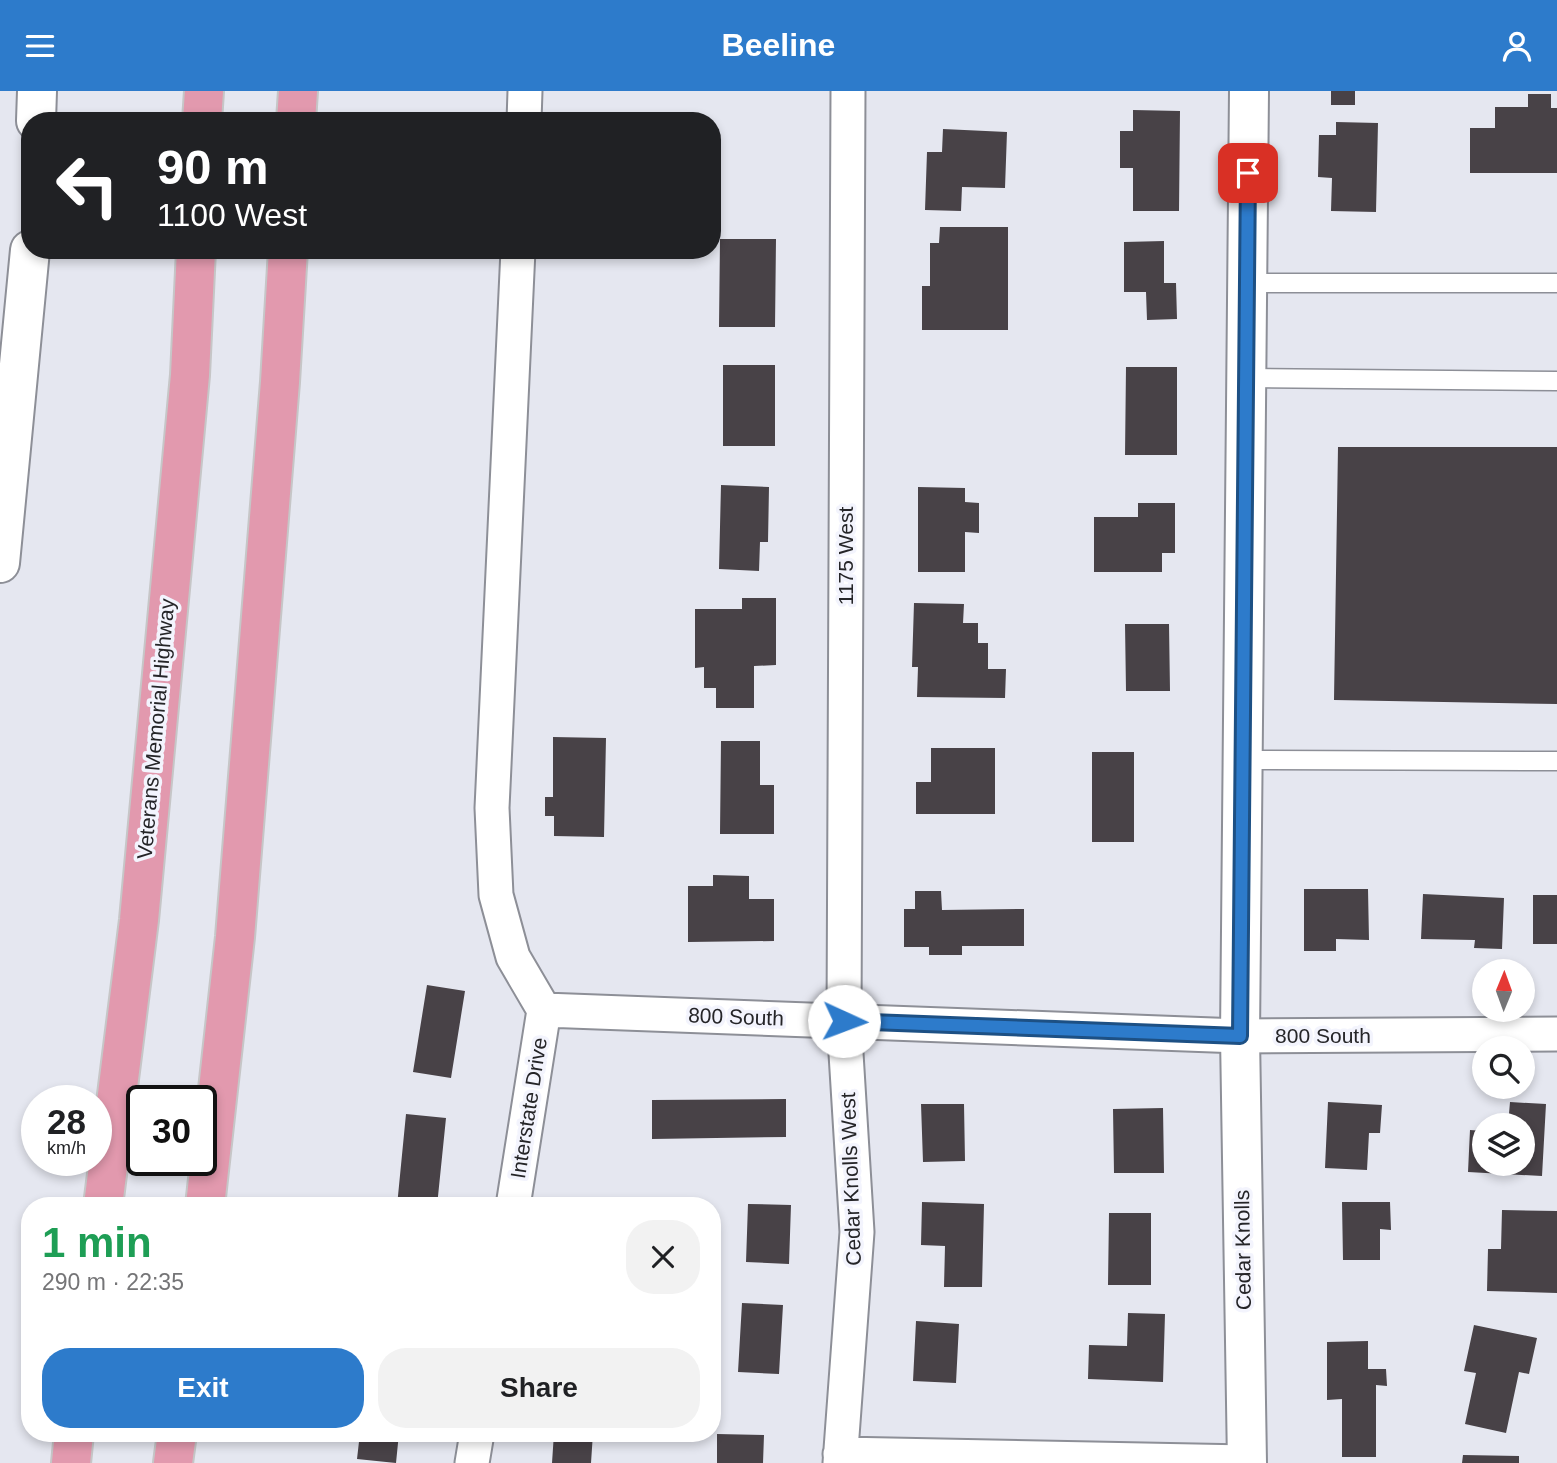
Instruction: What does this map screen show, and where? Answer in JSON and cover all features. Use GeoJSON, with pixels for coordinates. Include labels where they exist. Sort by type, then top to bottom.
{"type":"FeatureCollection","features":[{"type":"Feature","properties":{"kind":"highway"},"geometry":{"type":"LineString","coordinates":[[203,112],[204,91]]}},
{"type":"Feature","properties":{"kind":"highway"},"geometry":{"type":"LineString","coordinates":[[297,112],[298,91]]}},
{"type":"Feature","properties":{"kind":"highway","name":"Veterans Memorial Highway"},"geometry":{"type":"LineString","coordinates":[[104,1197],[139,920],[190,375],[196,259]]}},
{"type":"Feature","properties":{"kind":"highway"},"geometry":{"type":"LineString","coordinates":[[206,1197],[237,923],[287,259]]}},
{"type":"Feature","properties":{"kind":"highway"},"geometry":{"type":"LineString","coordinates":[[71,1463],[73,1442]]}},
{"type":"Feature","properties":{"kind":"highway"},"geometry":{"type":"LineString","coordinates":[[173,1463],[176,1442]]}},
{"type":"Feature","properties":{"kind":"street"},"geometry":{"type":"LineString","coordinates":[[36,112],[37,91]]}},
{"type":"Feature","properties":{"kind":"street"},"geometry":{"type":"LineString","coordinates":[[524,112],[525,91]]}},
{"type":"Feature","properties":{"kind":"street","name":"1175 West"},"geometry":{"type":"LineString","coordinates":[[844,1021],[848,91]]}},
{"type":"Feature","properties":{"kind":"street","name":"Cedar Knolls"},"geometry":{"type":"LineString","coordinates":[[1247,1462],[1240,1036],[1249,91]]}},
{"type":"Feature","properties":{"kind":"street"},"geometry":{"type":"LineString","coordinates":[[0,563],[29,259]]}},
{"type":"Feature","properties":{"kind":"street"},"geometry":{"type":"LineString","coordinates":[[518,259],[492,808],[496,895],[513,957],[544,1010]]}},
{"type":"Feature","properties":{"kind":"street","name":"800 South"},"geometry":{"type":"LineString","coordinates":[[544,1010],[1240,1036],[1557,1034]]}},
{"type":"Feature","properties":{"kind":"street","name":"Interstate Drive"},"geometry":{"type":"LineString","coordinates":[[514,1197],[544,1010]]}},
{"type":"Feature","properties":{"kind":"street","name":"Cedar Knolls West"},"geometry":{"type":"LineString","coordinates":[[840,1459],[857,1232],[844,1021]]}},
{"type":"Feature","properties":{"kind":"street"},"geometry":{"type":"LineString","coordinates":[[472,1463],[476,1442]]}},
{"type":"Feature","properties":{"kind":"street"},"geometry":{"type":"LineString","coordinates":[[840,1459],[1247,1462]]}},
{"type":"Feature","properties":{"kind":"lane"},"geometry":{"type":"LineString","coordinates":[[1247,283],[1557,283]]}},
{"type":"Feature","properties":{"kind":"lane"},"geometry":{"type":"LineString","coordinates":[[1246,378],[1557,381]]}},
{"type":"Feature","properties":{"kind":"lane"},"geometry":{"type":"LineString","coordinates":[[1243,760],[1557,761]]}},
{"type":"Feature","properties":{"kind":"building"},"geometry":{"type":"Polygon","coordinates":[[[1331,91],[1355,91],[1355,105],[1331,105],[1331,91]]]}},
{"type":"Feature","properties":{"kind":"building"},"geometry":{"type":"Polygon","coordinates":[[[1528,94],[1551,94],[1551,108],[1557,108],[1557,173],[1470,173],[1470,128],[1495,128],[1495,107],[1528,107],[1528,94]]]}},
{"type":"Feature","properties":{"kind":"building"},"geometry":{"type":"Polygon","coordinates":[[[1133,110],[1180,111],[1179,211],[1133,211],[1133,168],[1120,168],[1120,131],[1133,131],[1133,110]]]}},
{"type":"Feature","properties":{"kind":"building"},"geometry":{"type":"Polygon","coordinates":[[[1336,122],[1378,123],[1376,212],[1331,211],[1332,178],[1318,177],[1319,135],[1336,135],[1336,122]]]}},
{"type":"Feature","properties":{"kind":"building"},"geometry":{"type":"Polygon","coordinates":[[[943,129],[1007,132],[1005,188],[962,187],[961,211],[925,210],[927,152],[942,152],[943,129]]]}},
{"type":"Feature","properties":{"kind":"building"},"geometry":{"type":"Polygon","coordinates":[[[940,227],[1008,227],[1008,330],[922,330],[922,286],[930,286],[930,243],[939,243],[940,227]]]}},
{"type":"Feature","properties":{"kind":"building"},"geometry":{"type":"Polygon","coordinates":[[[721,239],[776,239],[775,327],[719,327],[721,239]]]}},
{"type":"Feature","properties":{"kind":"building"},"geometry":{"type":"Polygon","coordinates":[[[1164,241],[1164,283],[1176,283],[1177,319],[1147,320],[1146,292],[1124,292],[1124,242],[1164,241]]]}},
{"type":"Feature","properties":{"kind":"building"},"geometry":{"type":"Polygon","coordinates":[[[723,365],[775,365],[775,446],[723,446],[723,365]]]}},
{"type":"Feature","properties":{"kind":"building"},"geometry":{"type":"Polygon","coordinates":[[[1126,367],[1177,367],[1177,455],[1125,455],[1126,367]]]}},
{"type":"Feature","properties":{"kind":"building"},"geometry":{"type":"Polygon","coordinates":[[[1338,447],[1557,447],[1557,704],[1334,700],[1338,447]]]}},
{"type":"Feature","properties":{"kind":"building"},"geometry":{"type":"Polygon","coordinates":[[[721,485],[769,487],[768,542],[760,542],[759,571],[719,569],[721,485]]]}},
{"type":"Feature","properties":{"kind":"building"},"geometry":{"type":"Polygon","coordinates":[[[918,487],[965,488],[965,502],[979,503],[979,533],[965,532],[965,572],[918,572],[918,487]]]}},
{"type":"Feature","properties":{"kind":"building"},"geometry":{"type":"Polygon","coordinates":[[[1138,503],[1175,503],[1175,553],[1162,553],[1162,572],[1094,572],[1094,517],[1138,517],[1138,503]]]}},
{"type":"Feature","properties":{"kind":"building"},"geometry":{"type":"Polygon","coordinates":[[[742,598],[776,598],[776,665],[754,666],[754,708],[716,708],[716,688],[704,688],[704,667],[695,668],[695,609],[742,609],[742,598]]]}},
{"type":"Feature","properties":{"kind":"building"},"geometry":{"type":"Polygon","coordinates":[[[914,603],[964,604],[963,623],[978,623],[978,643],[988,643],[988,669],[1006,669],[1005,698],[917,697],[918,667],[912,667],[914,603]]]}},
{"type":"Feature","properties":{"kind":"building"},"geometry":{"type":"Polygon","coordinates":[[[1125,624],[1169,624],[1170,691],[1126,691],[1125,624]]]}},
{"type":"Feature","properties":{"kind":"building"},"geometry":{"type":"Polygon","coordinates":[[[553,737],[606,738],[604,837],[554,836],[554,816],[545,816],[545,797],[553,797],[553,737]]]}},
{"type":"Feature","properties":{"kind":"building"},"geometry":{"type":"Polygon","coordinates":[[[721,741],[760,741],[760,785],[774,785],[774,834],[720,834],[721,741]]]}},
{"type":"Feature","properties":{"kind":"building"},"geometry":{"type":"Polygon","coordinates":[[[931,748],[995,748],[995,814],[916,814],[916,782],[931,782],[931,748]]]}},
{"type":"Feature","properties":{"kind":"building"},"geometry":{"type":"Polygon","coordinates":[[[1092,752],[1134,752],[1134,842],[1092,842],[1092,752]]]}},
{"type":"Feature","properties":{"kind":"building"},"geometry":{"type":"Polygon","coordinates":[[[713,875],[749,876],[749,899],[774,899],[774,941],[688,942],[688,886],[713,886],[713,875]]]}},
{"type":"Feature","properties":{"kind":"building"},"geometry":{"type":"Polygon","coordinates":[[[1304,889],[1368,889],[1369,940],[1336,939],[1336,951],[1304,951],[1304,889]]]}},
{"type":"Feature","properties":{"kind":"building"},"geometry":{"type":"Polygon","coordinates":[[[915,891],[941,891],[942,910],[1024,909],[1024,946],[962,946],[962,955],[929,955],[929,947],[904,947],[904,909],[915,909],[915,891]]]}},
{"type":"Feature","properties":{"kind":"building"},"geometry":{"type":"Polygon","coordinates":[[[1423,894],[1504,898],[1502,949],[1474,948],[1475,940],[1421,939],[1423,894]]]}},
{"type":"Feature","properties":{"kind":"building"},"geometry":{"type":"Polygon","coordinates":[[[1533,895],[1557,895],[1557,944],[1533,944],[1533,895]]]}},
{"type":"Feature","properties":{"kind":"building"},"geometry":{"type":"Polygon","coordinates":[[[427,985],[465,991],[451,1078],[413,1072],[427,985]]]}},
{"type":"Feature","properties":{"kind":"building"},"geometry":{"type":"Polygon","coordinates":[[[786,1099],[786,1137],[652,1139],[652,1100],[786,1099]]]}},
{"type":"Feature","properties":{"kind":"building"},"geometry":{"type":"Polygon","coordinates":[[[1328,1102],[1382,1105],[1380,1133],[1369,1133],[1367,1170],[1325,1168],[1328,1102]]]}},
{"type":"Feature","properties":{"kind":"building"},"geometry":{"type":"Polygon","coordinates":[[[1510,1102],[1546,1104],[1542,1176],[1535,1176],[1535,1113],[1509,1113],[1510,1102]]]}},
{"type":"Feature","properties":{"kind":"building"},"geometry":{"type":"Polygon","coordinates":[[[921,1104],[964,1104],[965,1161],[923,1162],[921,1104]]]}},
{"type":"Feature","properties":{"kind":"building"},"geometry":{"type":"Polygon","coordinates":[[[1163,1108],[1164,1173],[1114,1173],[1113,1109],[1163,1108]]]}},
{"type":"Feature","properties":{"kind":"building"},"geometry":{"type":"Polygon","coordinates":[[[406,1114],[446,1118],[438,1197],[398,1197],[406,1114]]]}},
{"type":"Feature","properties":{"kind":"building"},"geometry":{"type":"Polygon","coordinates":[[[1472,1130],[1472,1172],[1468,1172],[1472,1130]]]}},
{"type":"Feature","properties":{"kind":"building"},"geometry":{"type":"Polygon","coordinates":[[[922,1202],[984,1204],[982,1287],[944,1287],[945,1246],[921,1245],[922,1202]]]}},
{"type":"Feature","properties":{"kind":"building"},"geometry":{"type":"Polygon","coordinates":[[[1342,1202],[1390,1202],[1391,1230],[1380,1229],[1380,1260],[1343,1260],[1342,1202]]]}},
{"type":"Feature","properties":{"kind":"building"},"geometry":{"type":"Polygon","coordinates":[[[748,1204],[791,1205],[789,1264],[746,1262],[748,1204]]]}},
{"type":"Feature","properties":{"kind":"building"},"geometry":{"type":"Polygon","coordinates":[[[1502,1210],[1557,1211],[1557,1293],[1487,1291],[1488,1249],[1501,1249],[1502,1210]]]}},
{"type":"Feature","properties":{"kind":"building"},"geometry":{"type":"Polygon","coordinates":[[[1109,1213],[1151,1213],[1151,1285],[1108,1285],[1109,1213]]]}},
{"type":"Feature","properties":{"kind":"building"},"geometry":{"type":"Polygon","coordinates":[[[742,1303],[783,1305],[779,1374],[738,1372],[742,1303]]]}},
{"type":"Feature","properties":{"kind":"building"},"geometry":{"type":"Polygon","coordinates":[[[1128,1313],[1165,1314],[1163,1382],[1088,1379],[1089,1345],[1127,1346],[1128,1313]]]}},
{"type":"Feature","properties":{"kind":"building"},"geometry":{"type":"Polygon","coordinates":[[[916,1321],[959,1324],[956,1383],[913,1381],[916,1321]]]}},
{"type":"Feature","properties":{"kind":"building"},"geometry":{"type":"Polygon","coordinates":[[[1474,1325],[1537,1338],[1529,1374],[1519,1372],[1506,1433],[1465,1424],[1476,1373],[1464,1371],[1474,1325]]]}},
{"type":"Feature","properties":{"kind":"building"},"geometry":{"type":"Polygon","coordinates":[[[1368,1341],[1368,1369],[1386,1369],[1387,1386],[1376,1385],[1376,1457],[1342,1457],[1342,1399],[1327,1400],[1327,1342],[1368,1341]]]}},
{"type":"Feature","properties":{"kind":"building"},"geometry":{"type":"Polygon","coordinates":[[[721,1434],[764,1435],[763,1463],[717,1463],[717,1442],[721,1442],[721,1434]]]}},
{"type":"Feature","properties":{"kind":"building"},"geometry":{"type":"Polygon","coordinates":[[[359,1442],[398,1442],[396,1463],[357,1459],[359,1442]]]}},
{"type":"Feature","properties":{"kind":"building"},"geometry":{"type":"Polygon","coordinates":[[[553,1442],[592,1442],[591,1463],[552,1463],[553,1442]]]}},
{"type":"Feature","properties":{"kind":"building"},"geometry":{"type":"Polygon","coordinates":[[[1463,1455],[1519,1456],[1519,1463],[1462,1463],[1463,1455]]]}},
{"type":"Feature","properties":{"kind":"route"},"geometry":{"type":"LineString","coordinates":[[844,1021],[1240,1036],[1248,173]]}}]}
